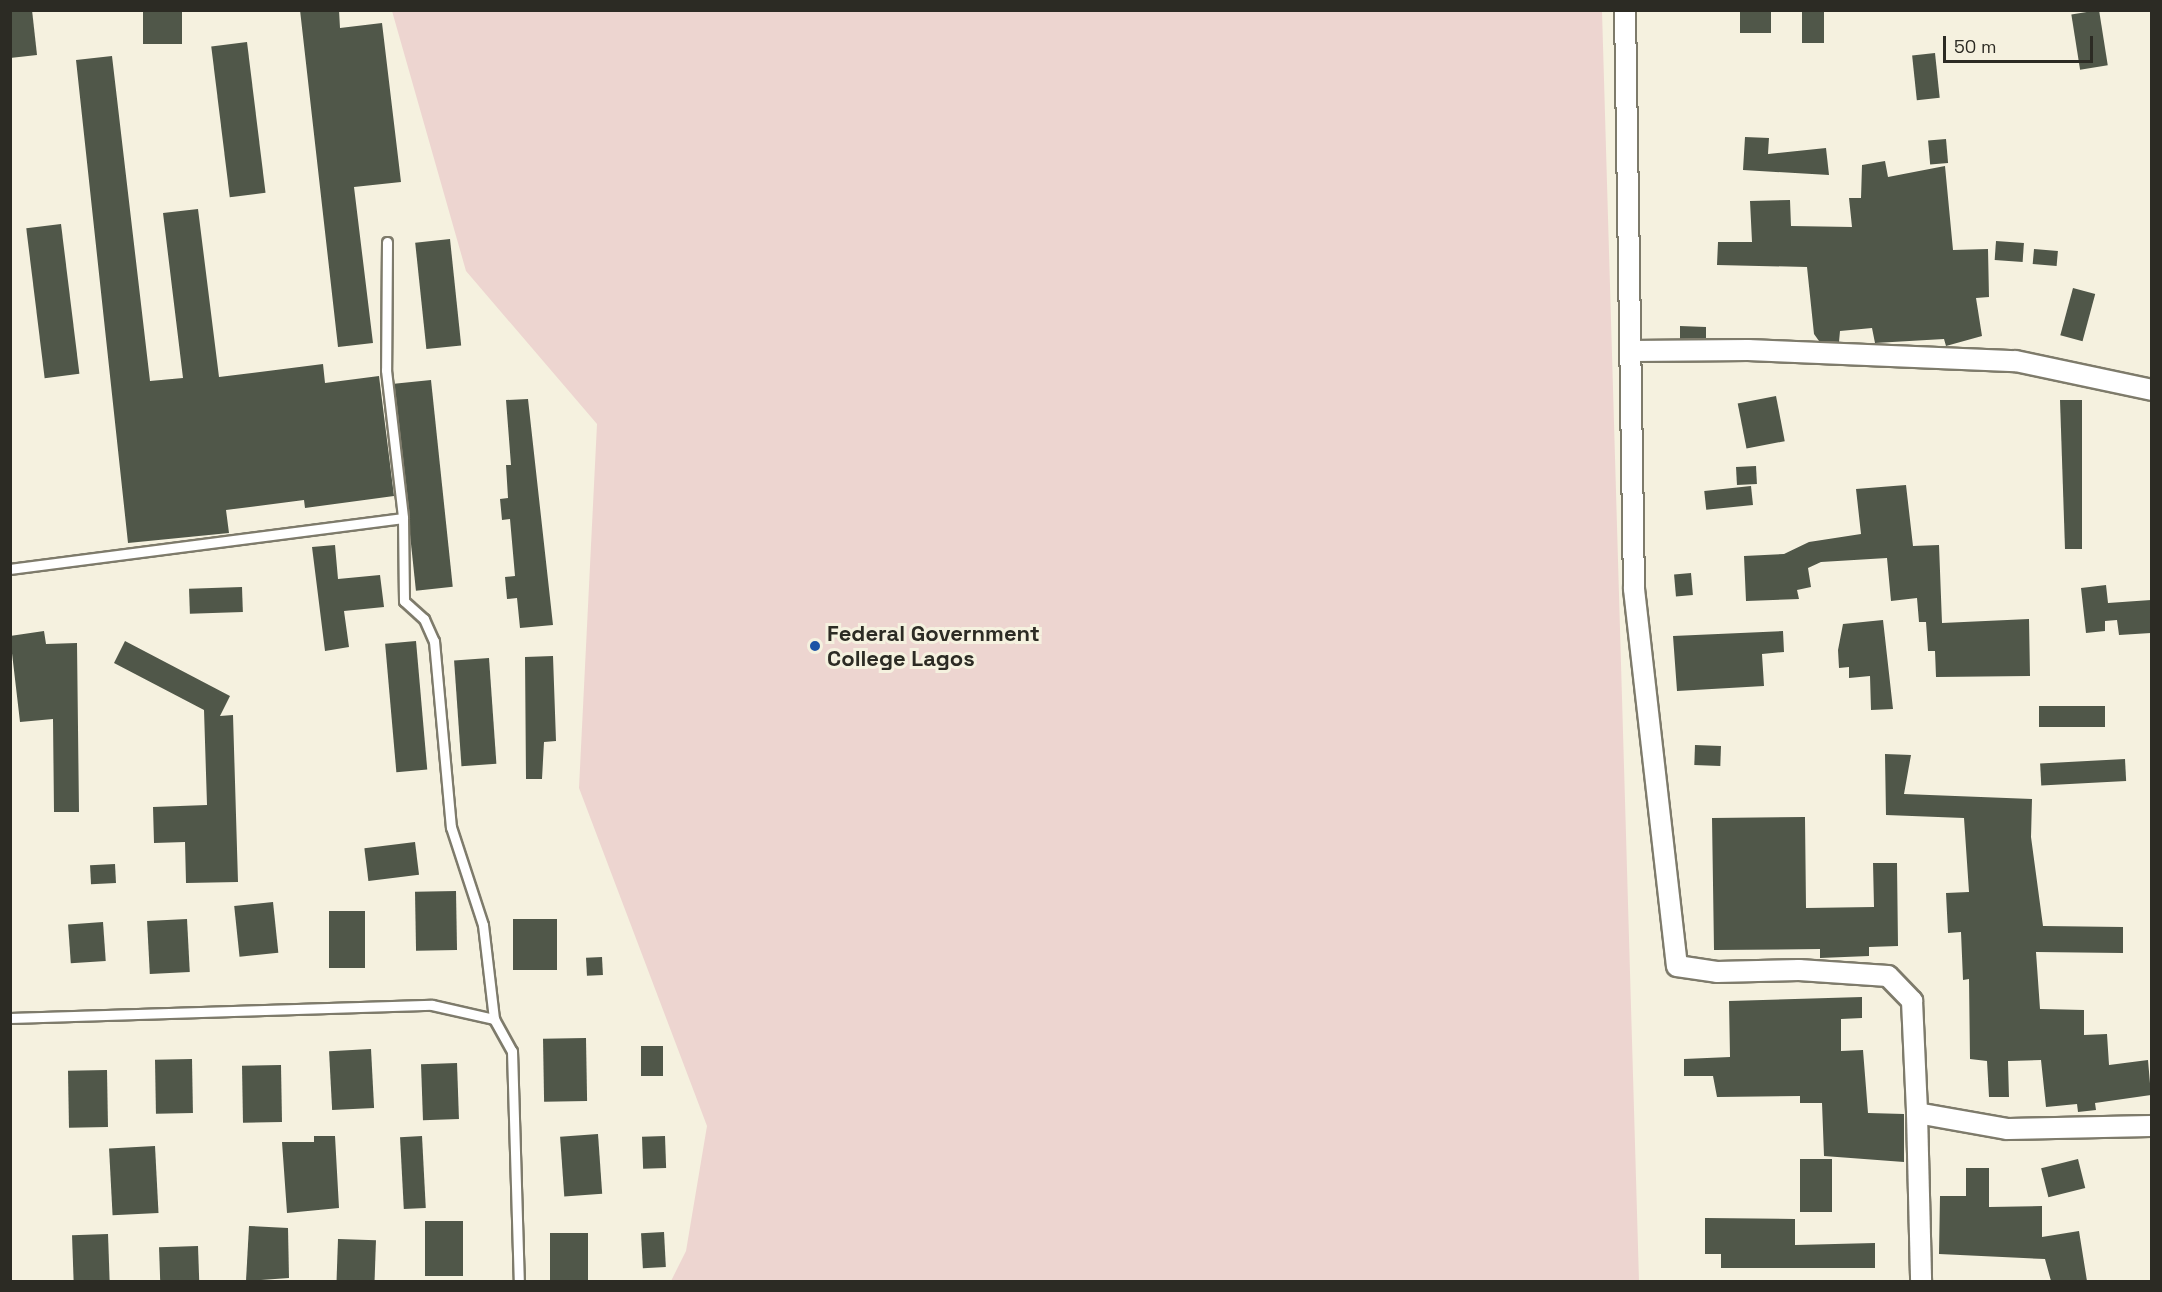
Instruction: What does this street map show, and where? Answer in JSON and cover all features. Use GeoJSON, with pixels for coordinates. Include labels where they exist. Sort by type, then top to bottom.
{"type":"FeatureCollection","features":[{"type":"Feature","properties":{"kind":"street"},"geometry":{"type":"LineString","coordinates":[[1624,10],[1632,351],[1634,590],[1677,966],[1717,972],[1799,970],[1888,976],[1912,1000],[1921,1281]]}},
{"type":"Feature","properties":{"kind":"street"},"geometry":{"type":"LineString","coordinates":[[1632,351],[2016,361],[2151,390]]}},
{"type":"Feature","properties":{"kind":"street"},"geometry":{"type":"LineString","coordinates":[[1917,1113],[2007,1129],[2151,1126]]}},
{"type":"Feature","properties":{"kind":"lane"},"geometry":{"type":"LineString","coordinates":[[387,242],[386,370],[403,518],[404,601],[424,619],[434,641],[451,827],[483,925],[494,1019],[512,1051],[519,1281]]}},
{"type":"Feature","properties":{"kind":"lane"},"geometry":{"type":"LineString","coordinates":[[10,569],[403,518]]}},
{"type":"Feature","properties":{"kind":"lane"},"geometry":{"type":"LineString","coordinates":[[10,1018],[432,1005],[494,1019]]}},
{"type":"Feature","properties":{"kind":"shaded area","name":"Federal Government College Lagos"},"geometry":{"type":"Polygon","coordinates":[[[392,11],[1602,11],[1639,1281],[671,1281],[686,1251],[707,1126],[579,788],[597,424],[466,271],[392,11]]]}},
{"type":"Feature","properties":{"kind":"building"},"geometry":{"type":"Polygon","coordinates":[[[10,10],[32,10],[37,55],[10,58],[10,10]]]}},
{"type":"Feature","properties":{"kind":"building"},"geometry":{"type":"Polygon","coordinates":[[[143,10],[182,10],[182,44],[143,44],[143,10]]]}},
{"type":"Feature","properties":{"kind":"building"},"geometry":{"type":"Polygon","coordinates":[[[300,10],[339,10],[340,28],[382,23],[401,182],[354,187],[373,343],[338,347],[300,10]]]}},
{"type":"Feature","properties":{"kind":"building"},"geometry":{"type":"Polygon","coordinates":[[[1740,10],[1771,10],[1771,33],[1740,33],[1740,10]]]}},
{"type":"Feature","properties":{"kind":"building"},"geometry":{"type":"Polygon","coordinates":[[[1802,10],[1824,10],[1824,43],[1802,43],[1802,10]]]}},
{"type":"Feature","properties":{"kind":"building"},"geometry":{"type":"Polygon","coordinates":[[[2099,10],[2108,65],[2080,70],[2071,14],[2099,10]]]}},
{"type":"Feature","properties":{"kind":"building"},"geometry":{"type":"Polygon","coordinates":[[[247,42],[266,193],[230,197],[211,46],[247,42]]]}},
{"type":"Feature","properties":{"kind":"building"},"geometry":{"type":"Polygon","coordinates":[[[1935,53],[1940,98],[1917,100],[1912,55],[1935,53]]]}},
{"type":"Feature","properties":{"kind":"building"},"geometry":{"type":"Polygon","coordinates":[[[112,56],[150,381],[183,378],[163,213],[198,209],[219,377],[323,364],[325,383],[379,376],[394,496],[305,508],[304,500],[226,510],[229,533],[128,543],[76,60],[112,56]]]}},
{"type":"Feature","properties":{"kind":"building"},"geometry":{"type":"Polygon","coordinates":[[[1745,137],[1769,138],[1768,154],[1826,148],[1829,175],[1743,170],[1745,137]]]}},
{"type":"Feature","properties":{"kind":"building"},"geometry":{"type":"Polygon","coordinates":[[[1946,139],[1948,163],[1930,164],[1928,141],[1946,139]]]}},
{"type":"Feature","properties":{"kind":"building"},"geometry":{"type":"Polygon","coordinates":[[[1885,161],[1888,177],[1945,166],[1953,250],[1988,249],[1989,297],[1976,298],[1982,336],[1946,346],[1944,339],[1875,343],[1872,328],[1840,331],[1839,342],[1819,341],[1814,334],[1807,267],[1717,265],[1718,242],[1752,242],[1750,201],[1790,200],[1791,226],[1852,227],[1849,198],[1861,198],[1862,165],[1885,161]]]}},
{"type":"Feature","properties":{"kind":"building"},"geometry":{"type":"Polygon","coordinates":[[[61,224],[79,374],[45,378],[26,228],[61,224]]]}},
{"type":"Feature","properties":{"kind":"building"},"geometry":{"type":"Polygon","coordinates":[[[450,239],[461,345],[426,349],[415,243],[450,239]]]}},
{"type":"Feature","properties":{"kind":"building"},"geometry":{"type":"Polygon","coordinates":[[[1996,241],[2024,243],[2023,262],[1995,260],[1996,241]]]}},
{"type":"Feature","properties":{"kind":"building"},"geometry":{"type":"Polygon","coordinates":[[[2034,249],[2058,251],[2057,266],[2033,264],[2034,249]]]}},
{"type":"Feature","properties":{"kind":"building"},"geometry":{"type":"Polygon","coordinates":[[[2073,288],[2095,294],[2083,341],[2060,335],[2073,288]]]}},
{"type":"Feature","properties":{"kind":"building"},"geometry":{"type":"Polygon","coordinates":[[[1680,326],[1706,327],[1706,338],[1680,339],[1680,326]]]}},
{"type":"Feature","properties":{"kind":"building"},"geometry":{"type":"Polygon","coordinates":[[[431,380],[453,587],[416,591],[394,384],[431,380]]]}},
{"type":"Feature","properties":{"kind":"building"},"geometry":{"type":"Polygon","coordinates":[[[1776,396],[1785,441],[1746,449],[1738,403],[1776,396]]]}},
{"type":"Feature","properties":{"kind":"building"},"geometry":{"type":"Polygon","coordinates":[[[528,399],[553,625],[520,628],[517,598],[507,599],[505,577],[515,576],[510,519],[502,520],[500,499],[508,498],[506,465],[511,465],[506,400],[528,399]]]}},
{"type":"Feature","properties":{"kind":"building"},"geometry":{"type":"Polygon","coordinates":[[[2060,400],[2082,400],[2082,549],[2065,549],[2060,400]]]}},
{"type":"Feature","properties":{"kind":"building"},"geometry":{"type":"Polygon","coordinates":[[[1756,466],[1757,484],[1737,485],[1736,467],[1756,466]]]}},
{"type":"Feature","properties":{"kind":"building"},"geometry":{"type":"Polygon","coordinates":[[[1906,485],[1913,546],[1939,545],[1942,623],[2029,619],[2030,676],[1936,677],[1935,651],[1928,651],[1926,622],[1919,622],[1917,598],[1891,601],[1887,558],[1821,562],[1808,568],[1811,587],[1797,590],[1799,599],[1746,601],[1744,556],[1784,554],[1809,542],[1861,534],[1856,489],[1906,485]]]}},
{"type":"Feature","properties":{"kind":"building"},"geometry":{"type":"Polygon","coordinates":[[[1751,486],[1753,505],[1706,510],[1704,491],[1751,486]]]}},
{"type":"Feature","properties":{"kind":"building"},"geometry":{"type":"Polygon","coordinates":[[[335,545],[338,579],[380,575],[384,607],[344,611],[349,647],[325,651],[312,547],[335,545]]]}},
{"type":"Feature","properties":{"kind":"building"},"geometry":{"type":"Polygon","coordinates":[[[1691,573],[1693,595],[1676,596],[1674,574],[1691,573]]]}},
{"type":"Feature","properties":{"kind":"building"},"geometry":{"type":"Polygon","coordinates":[[[2106,585],[2108,603],[2151,600],[2151,633],[2119,635],[2117,620],[2105,621],[2105,631],[2086,633],[2081,588],[2106,585]]]}},
{"type":"Feature","properties":{"kind":"building"},"geometry":{"type":"Polygon","coordinates":[[[242,587],[243,612],[190,614],[189,589],[242,587]]]}},
{"type":"Feature","properties":{"kind":"building"},"geometry":{"type":"Polygon","coordinates":[[[1883,620],[1893,709],[1871,710],[1870,676],[1849,678],[1849,667],[1839,668],[1838,650],[1843,624],[1883,620]]]}},
{"type":"Feature","properties":{"kind":"building"},"geometry":{"type":"Polygon","coordinates":[[[44,631],[46,644],[77,643],[79,812],[54,812],[53,719],[20,722],[10,636],[44,631]]]}},
{"type":"Feature","properties":{"kind":"building"},"geometry":{"type":"Polygon","coordinates":[[[1783,631],[1784,652],[1762,654],[1764,686],[1677,691],[1673,636],[1783,631]]]}},
{"type":"Feature","properties":{"kind":"building"},"geometry":{"type":"Polygon","coordinates":[[[125,641],[230,696],[220,716],[233,715],[238,882],[186,883],[185,842],[154,843],[153,807],[207,805],[204,710],[114,663],[125,641]]]}},
{"type":"Feature","properties":{"kind":"building"},"geometry":{"type":"Polygon","coordinates":[[[416,641],[427,770],[396,772],[385,644],[416,641]]]}},
{"type":"Feature","properties":{"kind":"building"},"geometry":{"type":"Polygon","coordinates":[[[553,656],[556,741],[544,742],[542,779],[526,779],[525,657],[553,656]]]}},
{"type":"Feature","properties":{"kind":"building"},"geometry":{"type":"Polygon","coordinates":[[[489,658],[496,764],[461,766],[454,660],[489,658]]]}},
{"type":"Feature","properties":{"kind":"building"},"geometry":{"type":"Polygon","coordinates":[[[2039,706],[2105,706],[2105,727],[2039,727],[2039,706]]]}},
{"type":"Feature","properties":{"kind":"building"},"geometry":{"type":"Polygon","coordinates":[[[1695,745],[1721,746],[1720,766],[1694,765],[1695,745]]]}},
{"type":"Feature","properties":{"kind":"building"},"geometry":{"type":"Polygon","coordinates":[[[1885,754],[1911,755],[1904,794],[2032,799],[2031,837],[2043,926],[2123,927],[2123,953],[2036,952],[2040,1009],[2084,1010],[2084,1035],[2107,1034],[2109,1065],[2148,1060],[2151,1095],[2095,1103],[2096,1110],[2078,1112],[2077,1104],[2046,1107],[2041,1060],[2008,1061],[2009,1097],[1989,1097],[1987,1061],[1970,1059],[1969,979],[1963,980],[1961,932],[1948,933],[1946,893],[1969,892],[1964,818],[1886,815],[1885,754]]]}},
{"type":"Feature","properties":{"kind":"building"},"geometry":{"type":"Polygon","coordinates":[[[2125,759],[2126,781],[2041,785],[2040,763],[2125,759]]]}},
{"type":"Feature","properties":{"kind":"building"},"geometry":{"type":"Polygon","coordinates":[[[1805,817],[1806,908],[1874,907],[1873,863],[1897,863],[1898,946],[1869,947],[1869,956],[1820,958],[1820,949],[1714,950],[1712,818],[1805,817]]]}},
{"type":"Feature","properties":{"kind":"building"},"geometry":{"type":"Polygon","coordinates":[[[415,842],[419,875],[368,881],[364,848],[415,842]]]}},
{"type":"Feature","properties":{"kind":"building"},"geometry":{"type":"Polygon","coordinates":[[[115,864],[116,883],[91,884],[90,865],[115,864]]]}},
{"type":"Feature","properties":{"kind":"building"},"geometry":{"type":"Polygon","coordinates":[[[456,891],[457,950],[416,951],[415,892],[456,891]]]}},
{"type":"Feature","properties":{"kind":"building"},"geometry":{"type":"Polygon","coordinates":[[[273,902],[278,953],[240,957],[234,906],[273,902]]]}},
{"type":"Feature","properties":{"kind":"building"},"geometry":{"type":"Polygon","coordinates":[[[329,911],[365,911],[365,968],[329,968],[329,911]]]}},
{"type":"Feature","properties":{"kind":"building"},"geometry":{"type":"Polygon","coordinates":[[[187,919],[190,972],[150,974],[147,921],[187,919]]]}},
{"type":"Feature","properties":{"kind":"building"},"geometry":{"type":"Polygon","coordinates":[[[513,919],[557,919],[557,970],[513,970],[513,919]]]}},
{"type":"Feature","properties":{"kind":"building"},"geometry":{"type":"Polygon","coordinates":[[[103,922],[106,961],[71,963],[68,924],[103,922]]]}},
{"type":"Feature","properties":{"kind":"building"},"geometry":{"type":"Polygon","coordinates":[[[602,957],[603,975],[587,976],[586,958],[602,957]]]}},
{"type":"Feature","properties":{"kind":"building"},"geometry":{"type":"Polygon","coordinates":[[[1862,997],[1862,1018],[1841,1019],[1841,1051],[1863,1050],[1868,1113],[1904,1114],[1904,1162],[1824,1156],[1822,1103],[1800,1103],[1800,1096],[1717,1097],[1713,1076],[1684,1076],[1684,1059],[1730,1057],[1729,1001],[1862,997]]]}},
{"type":"Feature","properties":{"kind":"building"},"geometry":{"type":"Polygon","coordinates":[[[586,1038],[587,1101],[544,1102],[543,1039],[586,1038]]]}},
{"type":"Feature","properties":{"kind":"building"},"geometry":{"type":"Polygon","coordinates":[[[641,1046],[663,1046],[663,1076],[641,1076],[641,1046]]]}},
{"type":"Feature","properties":{"kind":"building"},"geometry":{"type":"Polygon","coordinates":[[[371,1049],[374,1108],[332,1110],[329,1051],[371,1049]]]}},
{"type":"Feature","properties":{"kind":"building"},"geometry":{"type":"Polygon","coordinates":[[[192,1059],[193,1113],[156,1114],[155,1060],[192,1059]]]}},
{"type":"Feature","properties":{"kind":"building"},"geometry":{"type":"Polygon","coordinates":[[[457,1063],[459,1119],[423,1120],[421,1064],[457,1063]]]}},
{"type":"Feature","properties":{"kind":"building"},"geometry":{"type":"Polygon","coordinates":[[[281,1065],[282,1122],[243,1123],[242,1066],[281,1065]]]}},
{"type":"Feature","properties":{"kind":"building"},"geometry":{"type":"Polygon","coordinates":[[[107,1070],[108,1127],[69,1128],[68,1071],[107,1070]]]}},
{"type":"Feature","properties":{"kind":"building"},"geometry":{"type":"Polygon","coordinates":[[[598,1134],[602,1194],[564,1197],[560,1137],[598,1134]]]}},
{"type":"Feature","properties":{"kind":"building"},"geometry":{"type":"Polygon","coordinates":[[[314,1136],[335,1136],[339,1208],[287,1213],[282,1142],[314,1142],[314,1136]]]}},
{"type":"Feature","properties":{"kind":"building"},"geometry":{"type":"Polygon","coordinates":[[[422,1136],[426,1208],[404,1209],[400,1137],[422,1136]]]}},
{"type":"Feature","properties":{"kind":"building"},"geometry":{"type":"Polygon","coordinates":[[[665,1136],[666,1168],[643,1169],[642,1137],[665,1136]]]}},
{"type":"Feature","properties":{"kind":"building"},"geometry":{"type":"Polygon","coordinates":[[[155,1146],[159,1213],[113,1215],[109,1148],[155,1146]]]}},
{"type":"Feature","properties":{"kind":"building"},"geometry":{"type":"Polygon","coordinates":[[[1800,1159],[1832,1159],[1832,1212],[1800,1212],[1800,1159]]]}},
{"type":"Feature","properties":{"kind":"building"},"geometry":{"type":"Polygon","coordinates":[[[2078,1159],[2085,1188],[2048,1197],[2041,1168],[2078,1159]]]}},
{"type":"Feature","properties":{"kind":"building"},"geometry":{"type":"Polygon","coordinates":[[[1966,1168],[1989,1168],[1989,1207],[2042,1206],[2042,1237],[2079,1231],[2087,1281],[2051,1281],[2045,1259],[1939,1254],[1940,1196],[1966,1196],[1966,1168]]]}},
{"type":"Feature","properties":{"kind":"building"},"geometry":{"type":"Polygon","coordinates":[[[1705,1218],[1795,1219],[1795,1245],[1875,1243],[1875,1268],[1721,1268],[1721,1254],[1705,1254],[1705,1218]]]}},
{"type":"Feature","properties":{"kind":"building"},"geometry":{"type":"Polygon","coordinates":[[[425,1221],[463,1221],[463,1276],[425,1276],[425,1221]]]}},
{"type":"Feature","properties":{"kind":"building"},"geometry":{"type":"Polygon","coordinates":[[[249,1226],[288,1228],[289,1278],[246,1281],[249,1226]]]}},
{"type":"Feature","properties":{"kind":"building"},"geometry":{"type":"Polygon","coordinates":[[[664,1232],[666,1267],[643,1268],[641,1233],[664,1232]]]}},
{"type":"Feature","properties":{"kind":"building"},"geometry":{"type":"Polygon","coordinates":[[[550,1233],[588,1233],[588,1281],[550,1281],[550,1233]]]}},
{"type":"Feature","properties":{"kind":"building"},"geometry":{"type":"Polygon","coordinates":[[[108,1234],[110,1281],[74,1282],[72,1235],[108,1234]]]}},
{"type":"Feature","properties":{"kind":"building"},"geometry":{"type":"Polygon","coordinates":[[[338,1239],[376,1240],[375,1282],[337,1281],[338,1239]]]}},
{"type":"Feature","properties":{"kind":"building"},"geometry":{"type":"Polygon","coordinates":[[[198,1246],[199,1281],[160,1282],[159,1247],[198,1246]]]}},
{"type":"Feature","properties":{"kind":"place","name":"Federal Government College Lagos"},"geometry":{"type":"Point","coordinates":[815,646]}}]}
